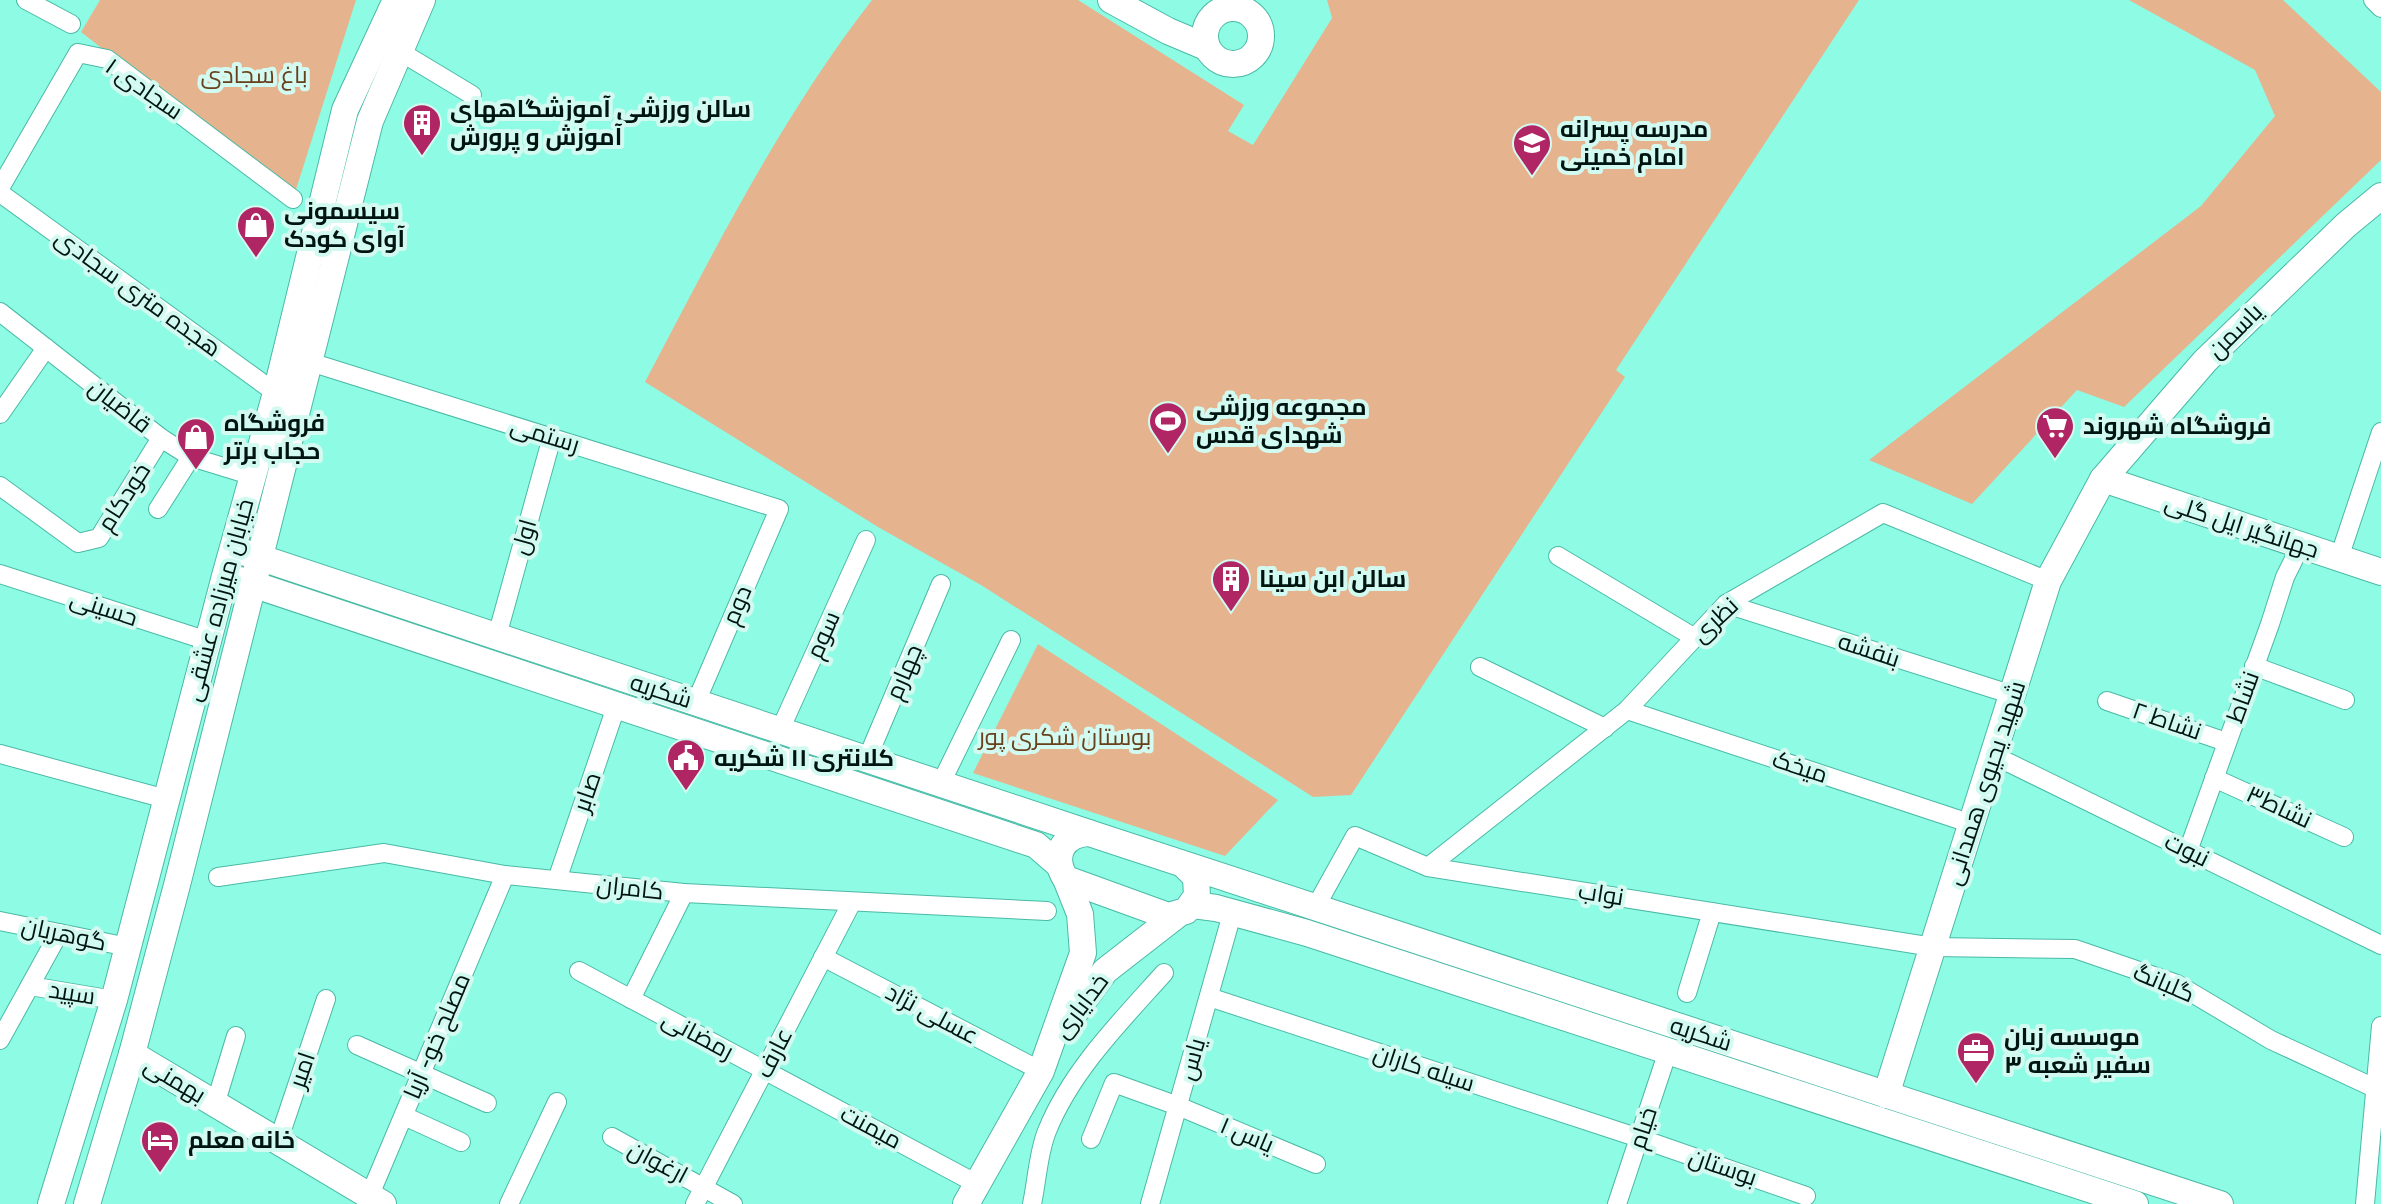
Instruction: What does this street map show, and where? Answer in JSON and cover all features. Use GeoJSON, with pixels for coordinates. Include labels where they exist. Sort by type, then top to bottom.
{"type":"FeatureCollection","features":[{"type":"Feature","properties":{"kind":"main road","name":"خیابان میرزاده عشقی"},"geometry":{"type":"LineString","coordinates":[[51,1204],[114,1000],[276,393],[345,110],[396,0]]}},
{"type":"Feature","properties":{"kind":"main road","name":"خیابان میرزاده عشقی"},"geometry":{"type":"LineString","coordinates":[[87,1204],[132,1054],[262,558],[370,121],[422,0]]}},
{"type":"Feature","properties":{"kind":"main road"},"geometry":{"type":"LineString","coordinates":[[1111,0],[1168,31],[1206,47],[1220,62],[1240,65],[1257,54],[1263,35],[1261,8],[1237,6],[1218,11],[1205,27],[1206,47]]}},
{"type":"Feature","properties":{"kind":"main road","name":"یاسمن"},"geometry":{"type":"LineString","coordinates":[[2103,479],[2205,361],[2336,234],[2381,196]]}},
{"type":"Feature","properties":{"kind":"main road","name":"جهانگیر ایل گلی"},"geometry":{"type":"LineString","coordinates":[[2103,479],[2381,572]]}},
{"type":"Feature","properties":{"kind":"main road","name":"شهید یحیوی همدانی"},"geometry":{"type":"LineString","coordinates":[[1886,1095],[2048,581],[2103,479]]}},
{"type":"Feature","properties":{"kind":"main road","name":"شکریه"},"geometry":{"type":"LineString","coordinates":[[232,550],[2220,1204]]}},
{"type":"Feature","properties":{"kind":"main road","name":"شکریه"},"geometry":{"type":"LineString","coordinates":[[225,576],[1036,845],[1062,872],[1168,916],[1185,910],[1232,914],[1307,933],[2135,1204]]}},
{"type":"Feature","properties":{"kind":"main road"},"geometry":{"type":"LineString","coordinates":[[1062,872],[1061,848],[1072,836],[1089,833]]}},
{"type":"Feature","properties":{"kind":"main road"},"geometry":{"type":"LineString","coordinates":[[1183,864],[1196,877],[1197,896],[1185,910]]}},
{"type":"Feature","properties":{"kind":"main road","name":"خدایاری"},"geometry":{"type":"LineString","coordinates":[[1045,1059],[1083,953],[1080,914],[1062,872]]}},
{"type":"Feature","properties":{"kind":"main road","name":"خدایاری"},"geometry":{"type":"LineString","coordinates":[[1045,1059],[1105,971],[1185,910]]}},
{"type":"Feature","properties":{"kind":"main road","name":"بهمنی"},"geometry":{"type":"LineString","coordinates":[[132,1054],[376,1201]]}},
{"type":"Feature","properties":{"kind":"main road"},"geometry":{"type":"LineString","coordinates":[[972,1194],[1045,1059]]}},
{"type":"Feature","properties":{"kind":"street"},"geometry":{"type":"LineString","coordinates":[[26,0],[71,24]]}},
{"type":"Feature","properties":{"kind":"street"},"geometry":{"type":"LineString","coordinates":[[2373,0],[2381,8]]}},
{"type":"Feature","properties":{"kind":"street"},"geometry":{"type":"LineString","coordinates":[[399,51],[472,95]]}},
{"type":"Feature","properties":{"kind":"street","name":"سجادی ۱"},"geometry":{"type":"LineString","coordinates":[[0,191],[78,53],[107,59],[293,199]]}},
{"type":"Feature","properties":{"kind":"street","name":"هجده متری سجادی"},"geometry":{"type":"LineString","coordinates":[[0,191],[276,393]]}},
{"type":"Feature","properties":{"kind":"street","name":"قاضیان"},"geometry":{"type":"LineString","coordinates":[[0,312],[161,438],[191,457],[253,476]]}},
{"type":"Feature","properties":{"kind":"street"},"geometry":{"type":"LineString","coordinates":[[0,414],[46,348]]}},
{"type":"Feature","properties":{"kind":"street","name":"رستمی"},"geometry":{"type":"LineString","coordinates":[[310,362],[779,509]]}},
{"type":"Feature","properties":{"kind":"street"},"geometry":{"type":"LineString","coordinates":[[2339,558],[2381,432]]}},
{"type":"Feature","properties":{"kind":"street","name":"اول"},"geometry":{"type":"LineString","coordinates":[[497,636],[552,437]]}},
{"type":"Feature","properties":{"kind":"street","name":"خودکام"},"geometry":{"type":"LineString","coordinates":[[0,486],[78,543],[99,538],[161,438]]}},
{"type":"Feature","properties":{"kind":"street"},"geometry":{"type":"LineString","coordinates":[[158,509],[191,457]]}},
{"type":"Feature","properties":{"kind":"street","name":"دوم"},"geometry":{"type":"LineString","coordinates":[[696,702],[779,509]]}},
{"type":"Feature","properties":{"kind":"street","name":"نظری"},"geometry":{"type":"LineString","coordinates":[[1428,867],[1627,710],[1726,604],[1883,513],[2048,581]]}},
{"type":"Feature","properties":{"kind":"street","name":"سوم"},"geometry":{"type":"LineString","coordinates":[[780,730],[866,540]]}},
{"type":"Feature","properties":{"kind":"street","name":"نشاط"},"geometry":{"type":"LineString","coordinates":[[2188,851],[2285,577],[2301,545]]}},
{"type":"Feature","properties":{"kind":"street"},"geometry":{"type":"LineString","coordinates":[[1558,556],[1695,638]]}},
{"type":"Feature","properties":{"kind":"street","name":"حسینی"},"geometry":{"type":"LineString","coordinates":[[0,574],[208,641]]}},
{"type":"Feature","properties":{"kind":"street","name":"چهارم"},"geometry":{"type":"LineString","coordinates":[[867,759],[941,584]]}},
{"type":"Feature","properties":{"kind":"street","name":"بنفشه"},"geometry":{"type":"LineString","coordinates":[[1726,604],[2013,695]]}},
{"type":"Feature","properties":{"kind":"street"},"geometry":{"type":"LineString","coordinates":[[941,783],[1011,640]]}},
{"type":"Feature","properties":{"kind":"street"},"geometry":{"type":"LineString","coordinates":[[2254,666],[2345,700]]}},
{"type":"Feature","properties":{"kind":"street"},"geometry":{"type":"LineString","coordinates":[[1480,667],[1605,728]]}},
{"type":"Feature","properties":{"kind":"street","name":"نشاط ۲"},"geometry":{"type":"LineString","coordinates":[[2107,701],[2226,742]]}},
{"type":"Feature","properties":{"kind":"street","name":"صابر"},"geometry":{"type":"LineString","coordinates":[[557,880],[617,704]]}},
{"type":"Feature","properties":{"kind":"street","name":"میخک"},"geometry":{"type":"LineString","coordinates":[[1627,710],[1972,824]]}},
{"type":"Feature","properties":{"kind":"street"},"geometry":{"type":"LineString","coordinates":[[0,754],[166,799]]}},
{"type":"Feature","properties":{"kind":"street","name":"نبوت"},"geometry":{"type":"LineString","coordinates":[[1993,755],[2381,945]]}},
{"type":"Feature","properties":{"kind":"street","name":"نشاط۳"},"geometry":{"type":"LineString","coordinates":[[2214,778],[2344,837]]}},
{"type":"Feature","properties":{"kind":"street","name":"نواب"},"geometry":{"type":"LineString","coordinates":[[1315,908],[1355,836],[1428,867],[1933,947]]}},
{"type":"Feature","properties":{"kind":"street","name":"کامران"},"geometry":{"type":"LineString","coordinates":[[218,877],[384,853],[505,875],[684,893],[1047,911]]}},
{"type":"Feature","properties":{"kind":"street","name":"مصلح خو- آریا"},"geometry":{"type":"LineString","coordinates":[[376,1201],[404,1116],[505,875]]}},
{"type":"Feature","properties":{"kind":"street"},"geometry":{"type":"LineString","coordinates":[[631,999],[684,893]]}},
{"type":"Feature","properties":{"kind":"street","name":"عارف"},"geometry":{"type":"LineString","coordinates":[[695,1204],[852,902]]}},
{"type":"Feature","properties":{"kind":"street"},"geometry":{"type":"LineString","coordinates":[[1687,993],[1712,912]]}},
{"type":"Feature","properties":{"kind":"street","name":"یاس"},"geometry":{"type":"LineString","coordinates":[[1150,1204],[1232,914]]}},
{"type":"Feature","properties":{"kind":"street","name":"گوهریان"},"geometry":{"type":"LineString","coordinates":[[0,921],[128,947]]}},
{"type":"Feature","properties":{"kind":"street"},"geometry":{"type":"LineString","coordinates":[[0,1040],[59,933]]}},
{"type":"Feature","properties":{"kind":"street","name":"گلبانگ"},"geometry":{"type":"LineString","coordinates":[[1933,947],[2075,949],[2177,984],[2271,1040],[2378,1090]]}},
{"type":"Feature","properties":{"kind":"street","name":"عسلی نژاد"},"geometry":{"type":"LineString","coordinates":[[823,957],[1045,1059]]}},
{"type":"Feature","properties":{"kind":"street","name":"رمضانی"},"geometry":{"type":"LineString","coordinates":[[579,971],[764,1071]]}},
{"type":"Feature","properties":{"kind":"street","name":"خدایاری"},"geometry":{"type":"LineString","coordinates":[[1032,1204],[1046,1133],[1075,1081],[1118,1024],[1164,973]]}},
{"type":"Feature","properties":{"kind":"street","name":"سپید"},"geometry":{"type":"LineString","coordinates":[[30,986],[114,1000]]}},
{"type":"Feature","properties":{"kind":"street","name":"سیله کاران"},"geometry":{"type":"LineString","coordinates":[[1209,997],[1639,1138]]}},
{"type":"Feature","properties":{"kind":"street","name":"امیر"},"geometry":{"type":"LineString","coordinates":[[278,1142],[326,999]]}},
{"type":"Feature","properties":{"kind":"street"},"geometry":{"type":"LineString","coordinates":[[2365,1204],[2378,1090],[2381,1026]]}},
{"type":"Feature","properties":{"kind":"street"},"geometry":{"type":"LineString","coordinates":[[215,1105],[236,1036]]}},
{"type":"Feature","properties":{"kind":"street"},"geometry":{"type":"LineString","coordinates":[[357,1045],[487,1103]]}},
{"type":"Feature","properties":{"kind":"street","name":"خیام"},"geometry":{"type":"LineString","coordinates":[[1617,1204],[1668,1051]]}},
{"type":"Feature","properties":{"kind":"street","name":"میمنت"},"geometry":{"type":"LineString","coordinates":[[764,1071],[972,1194]]}},
{"type":"Feature","properties":{"kind":"street","name":"یاس ۱"},"geometry":{"type":"LineString","coordinates":[[1091,1139],[1114,1083],[1178,1106],[1316,1164]]}},
{"type":"Feature","properties":{"kind":"street"},"geometry":{"type":"LineString","coordinates":[[509,1204],[557,1102]]}},
{"type":"Feature","properties":{"kind":"street"},"geometry":{"type":"LineString","coordinates":[[404,1116],[461,1142]]}},
{"type":"Feature","properties":{"kind":"street","name":"ارغوان"},"geometry":{"type":"LineString","coordinates":[[612,1137],[733,1204]]}},
{"type":"Feature","properties":{"kind":"street","name":"بوستان"},"geometry":{"type":"LineString","coordinates":[[1639,1138],[1806,1196]]}},
{"type":"Feature","properties":{"kind":"green space","name":"باغ سجادی"},"geometry":{"type":"Polygon","coordinates":[[[100,0],[356,0],[293,199],[81,32],[100,0]]]}},
{"type":"Feature","properties":{"kind":"green space","name":"مجموعه ورزشی شهدای قدس"},"geometry":{"type":"Polygon","coordinates":[[[872,0],[1078,0],[1244,105],[1228,131],[1253,145],[1332,18],[1327,0],[1859,0],[1616,370],[1625,377],[1351,795],[1313,797],[981,585],[878,527],[645,382],[778,138],[872,0]]]}},
{"type":"Feature","properties":{"kind":"green space"},"geometry":{"type":"Polygon","coordinates":[[[2129,0],[2283,0],[2381,92],[2381,160],[2124,407],[2077,390],[1972,504],[1869,460],[2201,206],[2275,116],[2255,70],[2129,0]]]}},
{"type":"Feature","properties":{"kind":"green space","name":"بوستان شکری پور"},"geometry":{"type":"Polygon","coordinates":[[[1038,644],[1278,800],[1225,856],[973,773],[1038,644]]]}},
{"type":"Feature","properties":{"kind":"place","name":"سالن ورزشی آموزشگاههای آموزش و پرورش"},"geometry":{"type":"Point","coordinates":[422,157]}},
{"type":"Feature","properties":{"kind":"place","name":"مدرسه پسرانه امام خمینی"},"geometry":{"type":"Point","coordinates":[1532,177]}},
{"type":"Feature","properties":{"kind":"place","name":"سیسمونی آوای کودک"},"geometry":{"type":"Point","coordinates":[256,259]}},
{"type":"Feature","properties":{"kind":"place","name":"مجموعه ورزشی شهدای قدس"},"geometry":{"type":"Point","coordinates":[1168,455]}},
{"type":"Feature","properties":{"kind":"place","name":"فروشگاه شهروند"},"geometry":{"type":"Point","coordinates":[2055,460]}},
{"type":"Feature","properties":{"kind":"place","name":"فروشگاه حجاب برتر"},"geometry":{"type":"Point","coordinates":[196,471]}},
{"type":"Feature","properties":{"kind":"place","name":"سالن ابن سینا"},"geometry":{"type":"Point","coordinates":[1231,613]}},
{"type":"Feature","properties":{"kind":"place","name":"کلانتری ۱۱ شکریه"},"geometry":{"type":"Point","coordinates":[686,792]}},
{"type":"Feature","properties":{"kind":"place","name":"موسسه زبان سفیر شعبه ۳"},"geometry":{"type":"Point","coordinates":[1976,1085]}},
{"type":"Feature","properties":{"kind":"place","name":"خانه معلم"},"geometry":{"type":"Point","coordinates":[160,1174]}}]}
